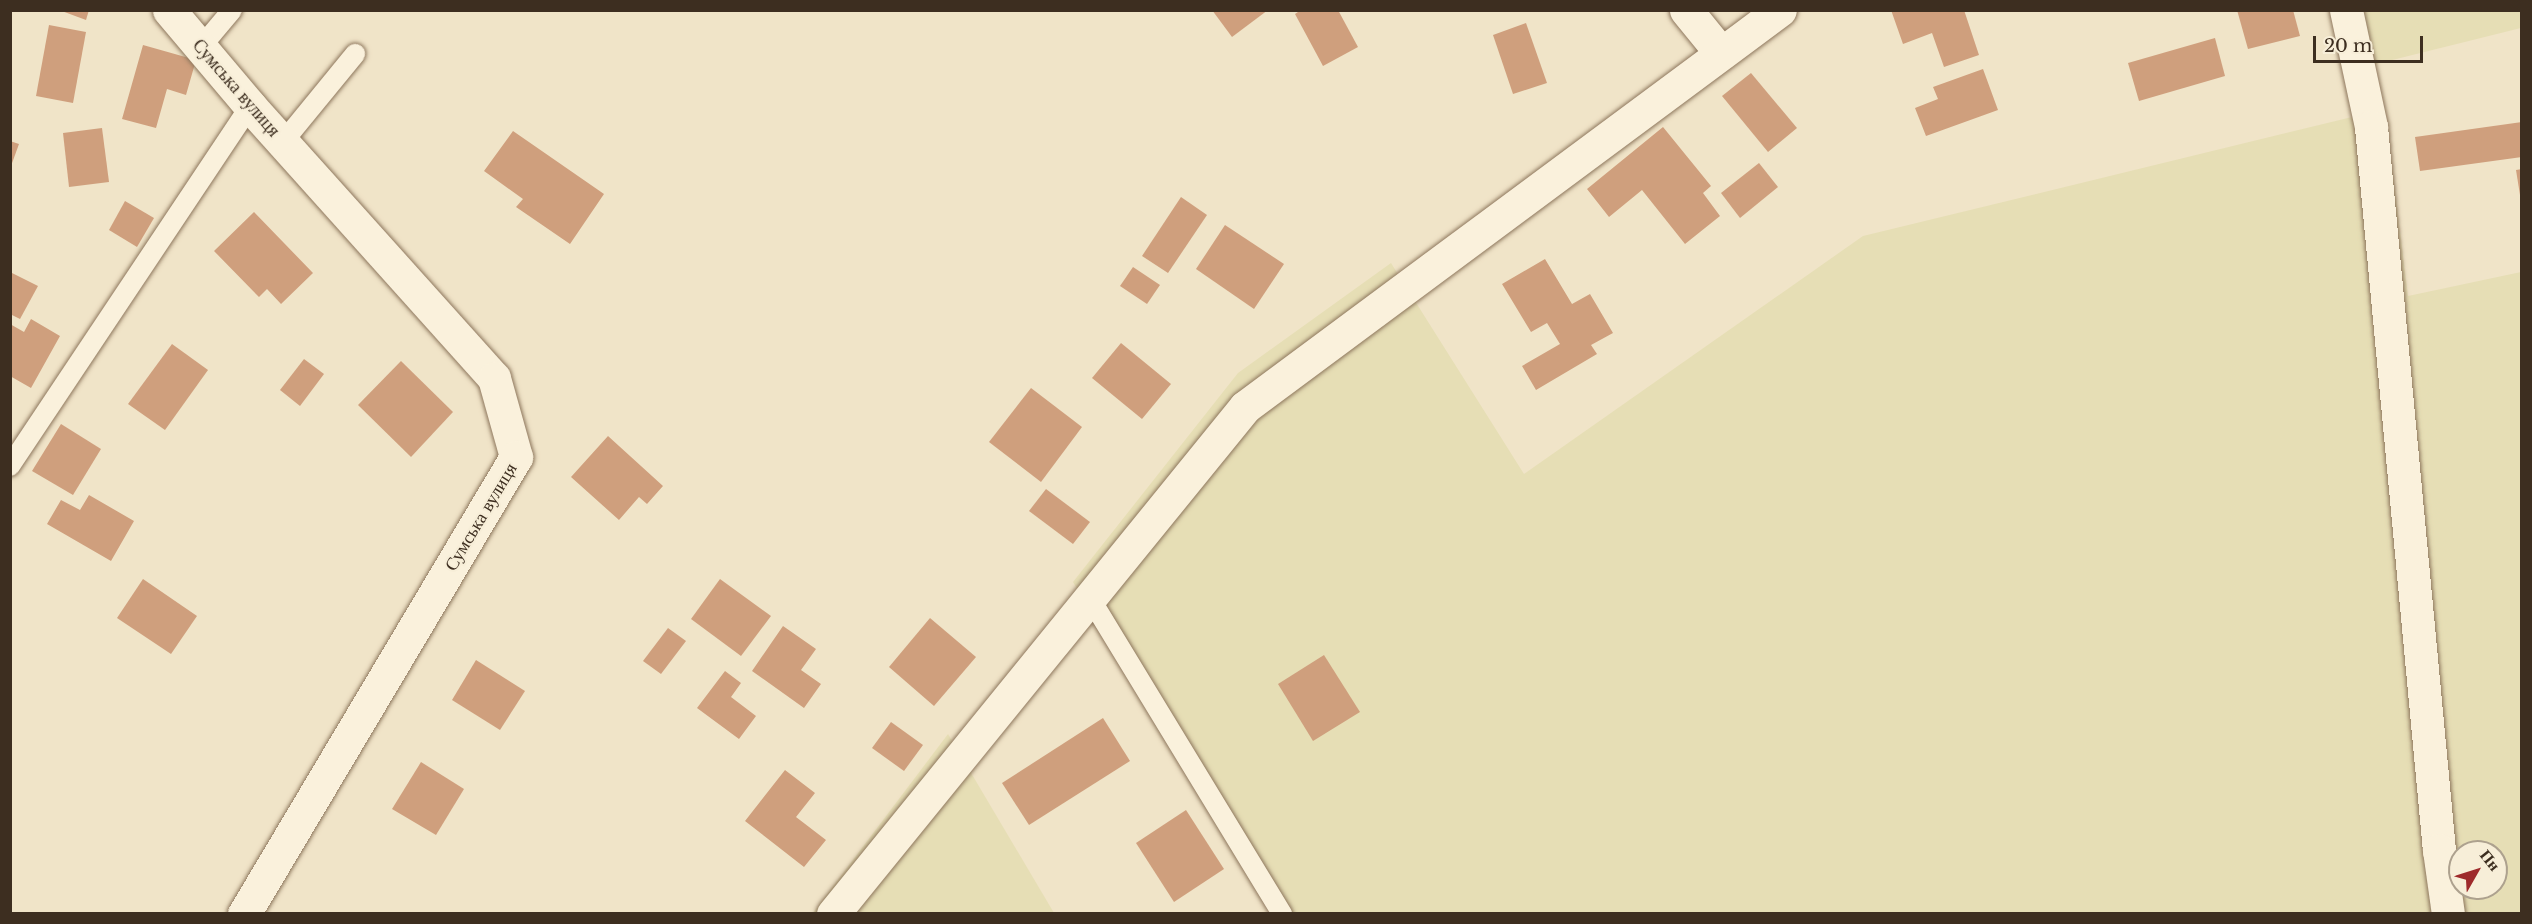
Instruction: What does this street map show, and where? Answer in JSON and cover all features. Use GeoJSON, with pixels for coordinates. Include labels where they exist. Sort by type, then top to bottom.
{"type":"FeatureCollection","features":[{"type":"Feature","properties":{"kind":"street","name":"Сумська вулиця"},"geometry":{"type":"LineString","coordinates":[[169,10],[250,106],[494,378],[516,457],[244,914]]}},
{"type":"Feature","properties":{"kind":"street"},"geometry":{"type":"LineString","coordinates":[[1686,10],[1721,54]]}},
{"type":"Feature","properties":{"kind":"street"},"geometry":{"type":"LineString","coordinates":[[833,914],[1245,407],[1780,10]]}},
{"type":"Feature","properties":{"kind":"street"},"geometry":{"type":"LineString","coordinates":[[2346,10],[2371,127],[2439,850],[2448,914]]}},
{"type":"Feature","properties":{"kind":"lane"},"geometry":{"type":"LineString","coordinates":[[201,47],[232,10]]}},
{"type":"Feature","properties":{"kind":"lane"},"geometry":{"type":"LineString","coordinates":[[283,142],[355,54]]}},
{"type":"Feature","properties":{"kind":"lane"},"geometry":{"type":"LineString","coordinates":[[10,466],[250,106]]}},
{"type":"Feature","properties":{"kind":"lane"},"geometry":{"type":"LineString","coordinates":[[1090,598],[1282,914]]}},
{"type":"Feature","properties":{"kind":"shaded area"},"geometry":{"type":"Polygon","coordinates":[[[2330,11],[2521,11],[2521,28],[2344,72],[2330,11]]]}},
{"type":"Feature","properties":{"kind":"shaded area"},"geometry":{"type":"Polygon","coordinates":[[[2385,109],[2408,296],[2521,272],[2521,913],[1272,913],[1073,582],[1238,373],[1391,263],[1524,474],[1863,236],[2385,109]]]}},
{"type":"Feature","properties":{"kind":"shaded area"},"geometry":{"type":"Polygon","coordinates":[[[948,734],[1054,913],[812,914],[948,734]]]}},
{"type":"Feature","properties":{"kind":"building"},"geometry":{"type":"Polygon","coordinates":[[[59,10],[89,10],[86,20],[59,10]]]}},
{"type":"Feature","properties":{"kind":"building"},"geometry":{"type":"Polygon","coordinates":[[[1212,10],[1268,10],[1232,37],[1212,10]]]}},
{"type":"Feature","properties":{"kind":"building"},"geometry":{"type":"Polygon","coordinates":[[[1301,10],[1338,10],[1358,47],[1323,66],[1295,14],[1301,10]]]}},
{"type":"Feature","properties":{"kind":"building"},"geometry":{"type":"Polygon","coordinates":[[[1891,10],[1964,10],[1979,55],[1944,67],[1932,33],[1903,44],[1891,10]]]}},
{"type":"Feature","properties":{"kind":"building"},"geometry":{"type":"Polygon","coordinates":[[[2237,10],[2293,10],[2300,36],[2248,49],[2237,10]]]}},
{"type":"Feature","properties":{"kind":"building"},"geometry":{"type":"Polygon","coordinates":[[[1526,23],[1547,83],[1513,94],[1493,35],[1526,23]]]}},
{"type":"Feature","properties":{"kind":"building"},"geometry":{"type":"Polygon","coordinates":[[[49,25],[86,32],[73,103],[36,96],[49,25]]]}},
{"type":"Feature","properties":{"kind":"building"},"geometry":{"type":"Polygon","coordinates":[[[2215,38],[2225,76],[2139,101],[2128,63],[2215,38]]]}},
{"type":"Feature","properties":{"kind":"building"},"geometry":{"type":"Polygon","coordinates":[[[143,45],[196,60],[186,95],[167,89],[156,128],[122,119],[143,45]]]}},
{"type":"Feature","properties":{"kind":"building"},"geometry":{"type":"Polygon","coordinates":[[[1983,69],[1998,110],[1926,136],[1915,108],[1938,99],[1933,87],[1983,69]]]}},
{"type":"Feature","properties":{"kind":"building"},"geometry":{"type":"Polygon","coordinates":[[[1751,73],[1797,128],[1768,152],[1722,96],[1751,73]]]}},
{"type":"Feature","properties":{"kind":"building"},"geometry":{"type":"Polygon","coordinates":[[[2522,122],[2522,157],[2420,171],[2415,137],[2522,122]]]}},
{"type":"Feature","properties":{"kind":"building"},"geometry":{"type":"Polygon","coordinates":[[[1663,127],[1711,186],[1703,193],[1720,216],[1685,244],[1642,190],[1609,217],[1587,189],[1663,127]]]}},
{"type":"Feature","properties":{"kind":"building"},"geometry":{"type":"Polygon","coordinates":[[[102,128],[109,182],[69,187],[63,133],[102,128]]]}},
{"type":"Feature","properties":{"kind":"building"},"geometry":{"type":"Polygon","coordinates":[[[513,131],[604,194],[570,244],[516,207],[523,199],[484,171],[513,131]]]}},
{"type":"Feature","properties":{"kind":"building"},"geometry":{"type":"Polygon","coordinates":[[[10,141],[19,144],[11,166],[10,166],[10,141]]]}},
{"type":"Feature","properties":{"kind":"building"},"geometry":{"type":"Polygon","coordinates":[[[1759,163],[1778,187],[1740,218],[1721,193],[1759,163]]]}},
{"type":"Feature","properties":{"kind":"building"},"geometry":{"type":"Polygon","coordinates":[[[2522,169],[2522,195],[2520,195],[2516,170],[2522,169]]]}},
{"type":"Feature","properties":{"kind":"building"},"geometry":{"type":"Polygon","coordinates":[[[1181,197],[1207,215],[1168,273],[1142,256],[1181,197]]]}},
{"type":"Feature","properties":{"kind":"building"},"geometry":{"type":"Polygon","coordinates":[[[125,201],[154,218],[137,247],[109,230],[125,201]]]}},
{"type":"Feature","properties":{"kind":"building"},"geometry":{"type":"Polygon","coordinates":[[[254,212],[313,273],[281,304],[267,289],[259,297],[214,251],[254,212]]]}},
{"type":"Feature","properties":{"kind":"building"},"geometry":{"type":"Polygon","coordinates":[[[1225,225],[1284,264],[1254,309],[1196,269],[1225,225]]]}},
{"type":"Feature","properties":{"kind":"building"},"geometry":{"type":"Polygon","coordinates":[[[1545,259],[1572,304],[1590,294],[1613,333],[1591,345],[1597,354],[1536,390],[1522,366],[1560,344],[1547,323],[1531,332],[1502,284],[1545,259]]]}},
{"type":"Feature","properties":{"kind":"building"},"geometry":{"type":"Polygon","coordinates":[[[1133,267],[1160,285],[1147,304],[1120,286],[1133,267]]]}},
{"type":"Feature","properties":{"kind":"building"},"geometry":{"type":"Polygon","coordinates":[[[10,272],[38,286],[20,319],[10,314],[10,272]]]}},
{"type":"Feature","properties":{"kind":"building"},"geometry":{"type":"Polygon","coordinates":[[[31,319],[60,336],[31,388],[10,376],[10,324],[24,332],[31,319]]]}},
{"type":"Feature","properties":{"kind":"building"},"geometry":{"type":"Polygon","coordinates":[[[1121,343],[1171,384],[1142,419],[1092,378],[1121,343]]]}},
{"type":"Feature","properties":{"kind":"building"},"geometry":{"type":"Polygon","coordinates":[[[172,344],[208,370],[165,430],[128,404],[172,344]]]}},
{"type":"Feature","properties":{"kind":"building"},"geometry":{"type":"Polygon","coordinates":[[[304,359],[324,374],[300,406],[280,390],[304,359]]]}},
{"type":"Feature","properties":{"kind":"building"},"geometry":{"type":"Polygon","coordinates":[[[401,361],[453,412],[411,457],[358,405],[401,361]]]}},
{"type":"Feature","properties":{"kind":"building"},"geometry":{"type":"Polygon","coordinates":[[[1031,388],[1082,427],[1041,482],[989,442],[1031,388]]]}},
{"type":"Feature","properties":{"kind":"building"},"geometry":{"type":"Polygon","coordinates":[[[61,424],[101,449],[73,495],[32,471],[61,424]]]}},
{"type":"Feature","properties":{"kind":"building"},"geometry":{"type":"Polygon","coordinates":[[[608,436],[663,486],[647,504],[639,497],[619,520],[571,477],[608,436]]]}},
{"type":"Feature","properties":{"kind":"building"},"geometry":{"type":"Polygon","coordinates":[[[1046,489],[1090,522],[1073,544],[1029,511],[1046,489]]]}},
{"type":"Feature","properties":{"kind":"building"},"geometry":{"type":"Polygon","coordinates":[[[89,495],[134,521],[111,561],[47,524],[61,500],[80,510],[89,495]]]}},
{"type":"Feature","properties":{"kind":"building"},"geometry":{"type":"Polygon","coordinates":[[[143,579],[197,616],[171,654],[117,618],[143,579]]]}},
{"type":"Feature","properties":{"kind":"building"},"geometry":{"type":"Polygon","coordinates":[[[720,579],[771,616],[741,656],[691,619],[720,579]]]}},
{"type":"Feature","properties":{"kind":"building"},"geometry":{"type":"Polygon","coordinates":[[[930,618],[976,657],[934,706],[889,667],[930,618]]]}},
{"type":"Feature","properties":{"kind":"building"},"geometry":{"type":"Polygon","coordinates":[[[783,626],[816,649],[801,670],[821,684],[804,708],[752,671],[783,626]]]}},
{"type":"Feature","properties":{"kind":"building"},"geometry":{"type":"Polygon","coordinates":[[[668,628],[686,641],[661,674],[643,661],[668,628]]]}},
{"type":"Feature","properties":{"kind":"building"},"geometry":{"type":"Polygon","coordinates":[[[1324,655],[1360,712],[1313,741],[1278,684],[1324,655]]]}},
{"type":"Feature","properties":{"kind":"building"},"geometry":{"type":"Polygon","coordinates":[[[476,660],[525,691],[500,730],[452,700],[476,660]]]}},
{"type":"Feature","properties":{"kind":"building"},"geometry":{"type":"Polygon","coordinates":[[[725,671],[741,683],[731,697],[756,716],[739,739],[697,708],[725,671]]]}},
{"type":"Feature","properties":{"kind":"building"},"geometry":{"type":"Polygon","coordinates":[[[1103,718],[1130,761],[1029,825],[1002,783],[1103,718]]]}},
{"type":"Feature","properties":{"kind":"building"},"geometry":{"type":"Polygon","coordinates":[[[891,722],[923,745],[904,771],[872,748],[891,722]]]}},
{"type":"Feature","properties":{"kind":"building"},"geometry":{"type":"Polygon","coordinates":[[[421,762],[464,789],[436,835],[392,809],[421,762]]]}},
{"type":"Feature","properties":{"kind":"building"},"geometry":{"type":"Polygon","coordinates":[[[785,770],[815,793],[796,817],[826,840],[804,867],[745,821],[785,770]]]}},
{"type":"Feature","properties":{"kind":"building"},"geometry":{"type":"Polygon","coordinates":[[[1186,810],[1224,869],[1174,902],[1136,843],[1186,810]]]}}]}
